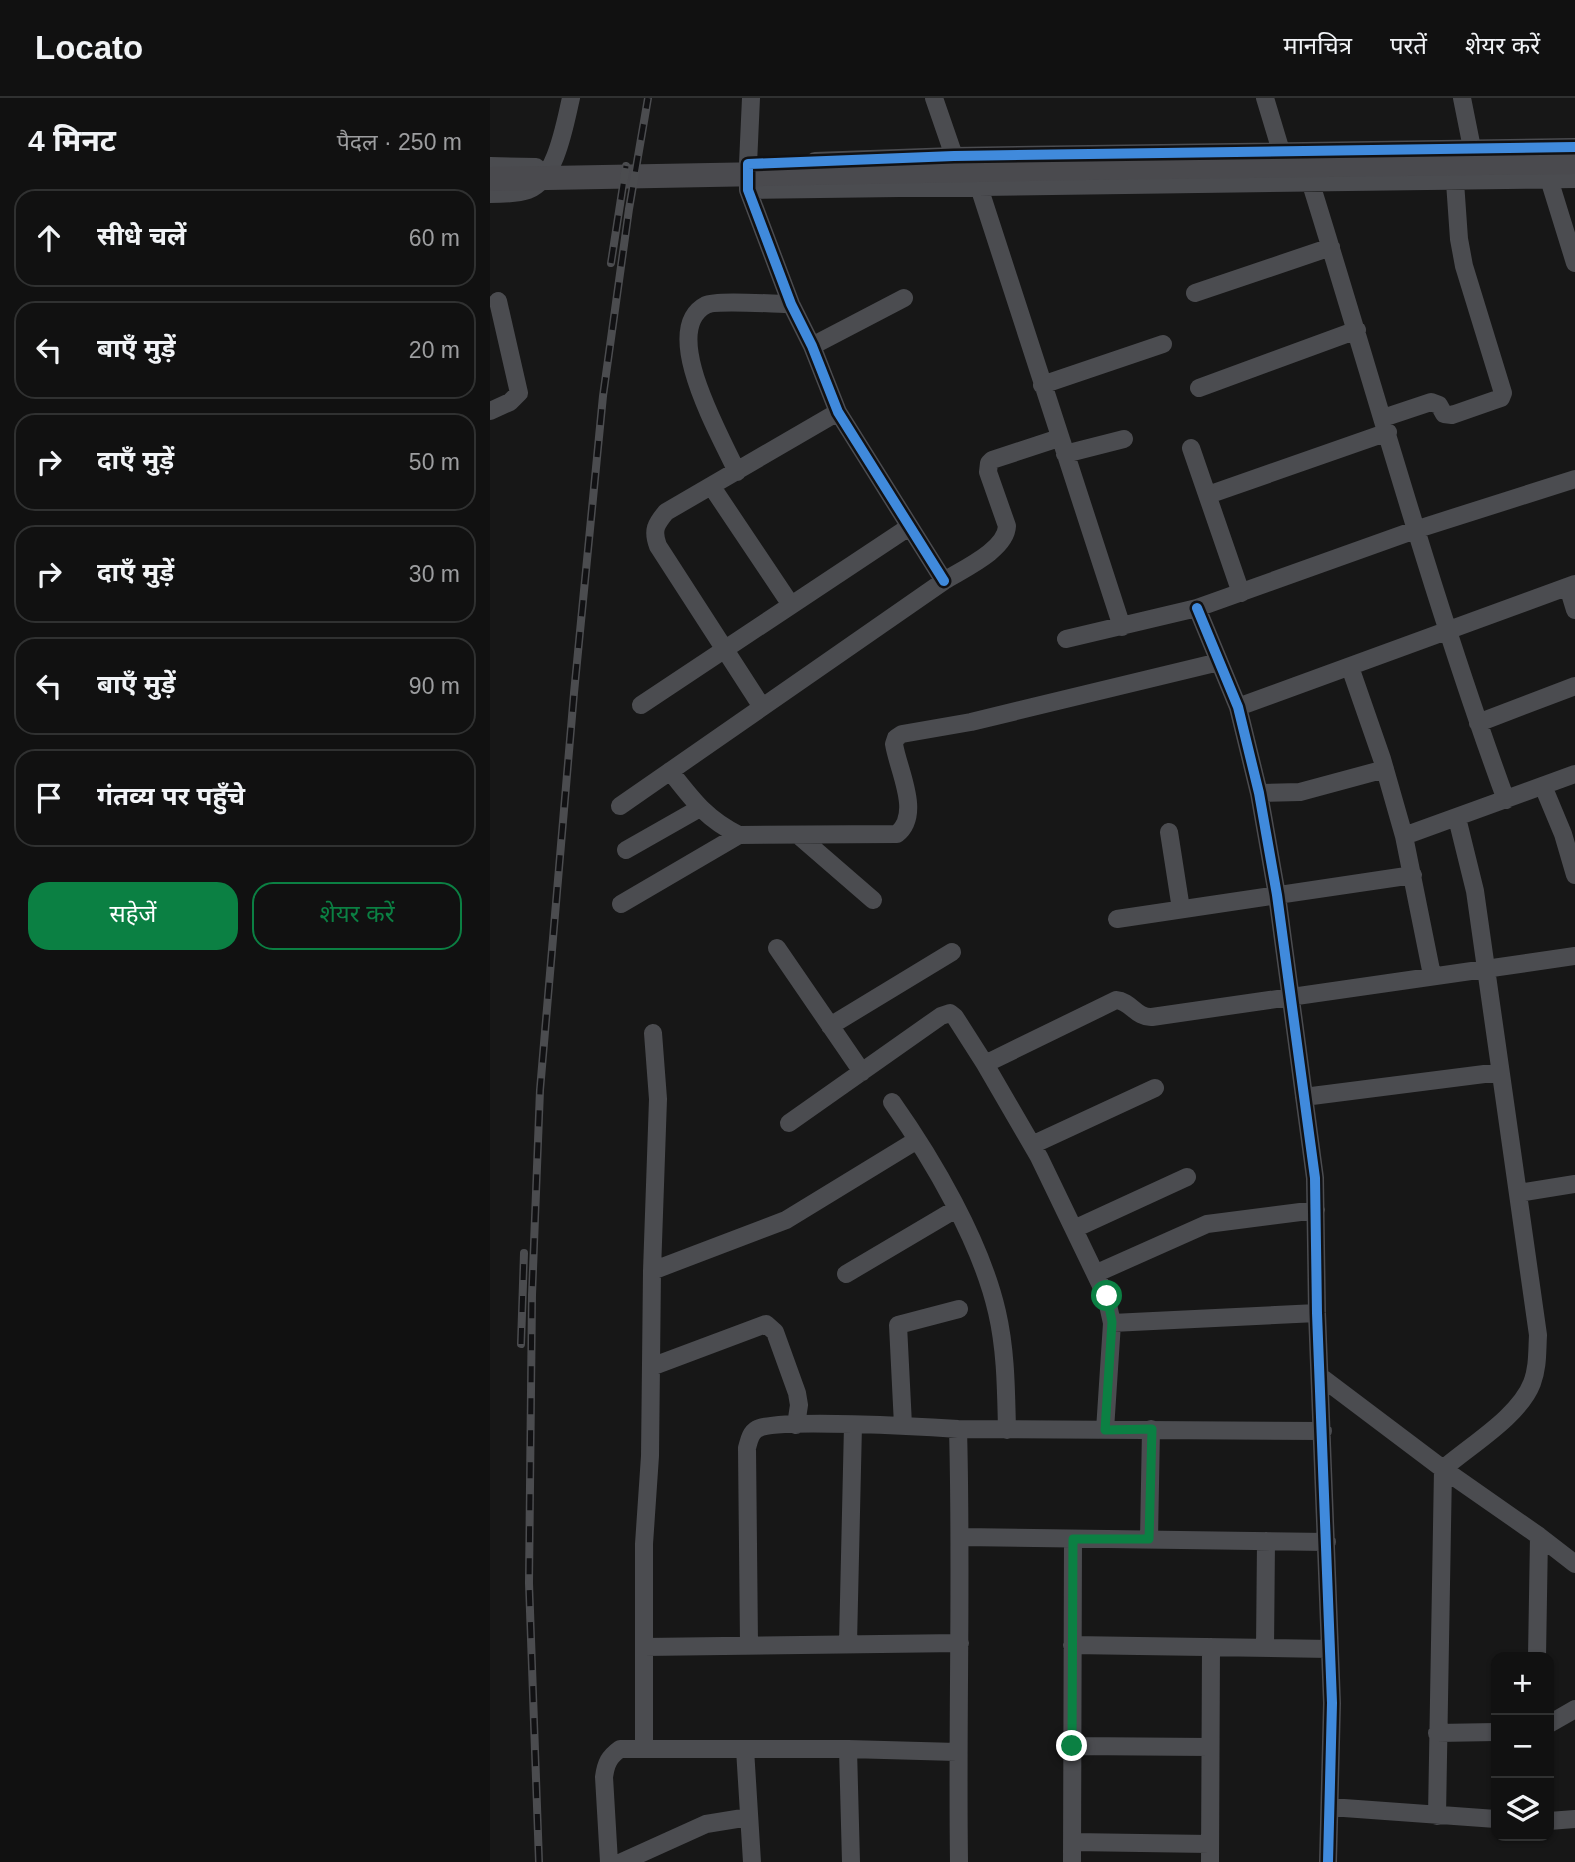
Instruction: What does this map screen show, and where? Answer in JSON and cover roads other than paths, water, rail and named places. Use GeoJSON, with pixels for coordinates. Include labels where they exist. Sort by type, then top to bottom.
{"type":"FeatureCollection","features":[{"type":"Feature","properties":{"kind":"main road"},"geometry":{"type":"LineString","coordinates":[[490,179],[1575,162]]}},
{"type":"Feature","properties":{"kind":"street"},"geometry":{"type":"LineString","coordinates":[[490,194],[530,190],[539,182],[558,151],[570,98]]}},
{"type":"Feature","properties":{"kind":"street"},"geometry":{"type":"LineString","coordinates":[[751,98],[748,190],[791,304],[812,346],[838,412],[944,581]]}},
{"type":"Feature","properties":{"kind":"street"},"geometry":{"type":"LineString","coordinates":[[934,98],[954,156]]}},
{"type":"Feature","properties":{"kind":"street"},"geometry":{"type":"LineString","coordinates":[[1265,98],[1281,151]]}},
{"type":"Feature","properties":{"kind":"street"},"geometry":{"type":"LineString","coordinates":[[1462,98],[1472,148]]}},
{"type":"Feature","properties":{"kind":"street"},"geometry":{"type":"LineString","coordinates":[[748,164],[954,156],[1575,146]]}},
{"type":"Feature","properties":{"kind":"street"},"geometry":{"type":"LineString","coordinates":[[981,156],[979,187],[1122,627]]}},
{"type":"Feature","properties":{"kind":"street"},"geometry":{"type":"LineString","coordinates":[[490,166],[550,167]]}},
{"type":"Feature","properties":{"kind":"street"},"geometry":{"type":"LineString","coordinates":[[748,190],[1575,179]]}},
{"type":"Feature","properties":{"kind":"street"},"geometry":{"type":"LineString","coordinates":[[1549,180],[1575,263]]}},
{"type":"Feature","properties":{"kind":"street"},"geometry":{"type":"LineString","coordinates":[[1208,495],[1386,425],[1431,402],[1439,405],[1444,414],[1452,415],[1501,397],[1503,393],[1464,265],[1459,239],[1455,182]]}},
{"type":"Feature","properties":{"kind":"street"},"geometry":{"type":"LineString","coordinates":[[1311,184],[1418,529],[1446,629],[1506,800]]}},
{"type":"Feature","properties":{"kind":"street"},"geometry":{"type":"LineString","coordinates":[[1195,293],[1331,247]]}},
{"type":"Feature","properties":{"kind":"street"},"geometry":{"type":"LineString","coordinates":[[812,346],[904,298]]}},
{"type":"Feature","properties":{"kind":"street"},"geometry":{"type":"LineString","coordinates":[[490,411],[510,402],[519,393],[498,301]]}},
{"type":"Feature","properties":{"kind":"street"},"geometry":{"type":"LineString","coordinates":[[737,472],[689,360],[686,339],[691,323],[696,312],[708,304],[791,304]]}},
{"type":"Feature","properties":{"kind":"street"},"geometry":{"type":"LineString","coordinates":[[1199,388],[1357,330]]}},
{"type":"Feature","properties":{"kind":"street"},"geometry":{"type":"LineString","coordinates":[[1042,386],[1163,344]]}},
{"type":"Feature","properties":{"kind":"street"},"geometry":{"type":"LineString","coordinates":[[762,707],[658,545],[654,534],[656,523],[666,512],[838,412]]}},
{"type":"Feature","properties":{"kind":"street"},"geometry":{"type":"LineString","coordinates":[[620,806],[997,547],[1007,535],[1007,526],[988,472],[992,460],[1062,446],[1124,439]]}},
{"type":"Feature","properties":{"kind":"street"},"geometry":{"type":"LineString","coordinates":[[1191,448],[1241,593]]}},
{"type":"Feature","properties":{"kind":"street"},"geometry":{"type":"LineString","coordinates":[[1066,639],[1197,608],[1418,529],[1575,479]]}},
{"type":"Feature","properties":{"kind":"street"},"geometry":{"type":"LineString","coordinates":[[712,487],[791,605]]}},
{"type":"Feature","properties":{"kind":"street"},"geometry":{"type":"LineString","coordinates":[[641,705],[909,527]]}},
{"type":"Feature","properties":{"kind":"street"},"geometry":{"type":"LineString","coordinates":[[1238,706],[1571,585],[1575,610]]}},
{"type":"Feature","properties":{"kind":"street"},"geometry":{"type":"LineString","coordinates":[[1197,608],[1238,706],[1259,793],[1277,895],[1315,1178],[1317,1312],[1332,1703],[1328,1862]]}},
{"type":"Feature","properties":{"kind":"street"},"geometry":{"type":"LineString","coordinates":[[670,771],[700,808],[718,825],[738,835],[887,836],[897,834],[905,828],[909,819],[894,744],[896,738],[902,734],[984,719],[1219,662]]}},
{"type":"Feature","properties":{"kind":"street"},"geometry":{"type":"LineString","coordinates":[[1350,667],[1385,769],[1404,836],[1432,975]]}},
{"type":"Feature","properties":{"kind":"street"},"geometry":{"type":"LineString","coordinates":[[1478,723],[1575,686]]}},
{"type":"Feature","properties":{"kind":"street"},"geometry":{"type":"LineString","coordinates":[[1259,793],[1300,792],[1385,769]]}},
{"type":"Feature","properties":{"kind":"street"},"geometry":{"type":"LineString","coordinates":[[1404,836],[1575,774]]}},
{"type":"Feature","properties":{"kind":"street"},"geometry":{"type":"LineString","coordinates":[[1544,786],[1563,834],[1575,875]]}},
{"type":"Feature","properties":{"kind":"street"},"geometry":{"type":"LineString","coordinates":[[626,850],[700,808]]}},
{"type":"Feature","properties":{"kind":"street"},"geometry":{"type":"LineString","coordinates":[[1437,1816],[1443,1469],[1518,1404],[1531,1385],[1537,1362],[1538,1335],[1475,891],[1457,818]]}},
{"type":"Feature","properties":{"kind":"street"},"geometry":{"type":"LineString","coordinates":[[1169,832],[1181,909]]}},
{"type":"Feature","properties":{"kind":"street"},"geometry":{"type":"LineString","coordinates":[[621,904],[738,835]]}},
{"type":"Feature","properties":{"kind":"street"},"geometry":{"type":"LineString","coordinates":[[798,835],[873,900]]}},
{"type":"Feature","properties":{"kind":"street"},"geometry":{"type":"LineString","coordinates":[[1117,919],[1413,875]]}},
{"type":"Feature","properties":{"kind":"street"},"geometry":{"type":"LineString","coordinates":[[777,948],[862,1072]]}},
{"type":"Feature","properties":{"kind":"street"},"geometry":{"type":"LineString","coordinates":[[830,1026],[952,952]]}},
{"type":"Feature","properties":{"kind":"street"},"geometry":{"type":"LineString","coordinates":[[985,1064],[1116,1000],[1129,1004],[1145,1018],[1575,956]]}},
{"type":"Feature","properties":{"kind":"street"},"geometry":{"type":"LineString","coordinates":[[789,1123],[946,1013],[955,1017],[1032,1144],[1107,1296],[1112,1322],[1105,1430]]}},
{"type":"Feature","properties":{"kind":"street"},"geometry":{"type":"LineString","coordinates":[[644,1749],[644,1544],[650,1456],[652,1271],[658,1099],[653,1033]]}},
{"type":"Feature","properties":{"kind":"street"},"geometry":{"type":"LineString","coordinates":[[1304,1097],[1500,1072]]}},
{"type":"Feature","properties":{"kind":"street"},"geometry":{"type":"LineString","coordinates":[[1032,1144],[1155,1088]]}},
{"type":"Feature","properties":{"kind":"street"},"geometry":{"type":"LineString","coordinates":[[892,1102],[956,1209],[981,1263],[997,1311],[1005,1361],[1007,1430]]}},
{"type":"Feature","properties":{"kind":"street"},"geometry":{"type":"LineString","coordinates":[[652,1271],[786,1220],[917,1140]]}},
{"type":"Feature","properties":{"kind":"street"},"geometry":{"type":"LineString","coordinates":[[1074,1228],[1187,1177]]}},
{"type":"Feature","properties":{"kind":"street"},"geometry":{"type":"LineString","coordinates":[[1518,1193],[1575,1184]]}},
{"type":"Feature","properties":{"kind":"street"},"geometry":{"type":"LineString","coordinates":[[846,1274],[956,1209]]}},
{"type":"Feature","properties":{"kind":"street"},"geometry":{"type":"LineString","coordinates":[[1097,1273],[1207,1224],[1316,1210]]}},
{"type":"Feature","properties":{"kind":"street"},"geometry":{"type":"LineString","coordinates":[[903,1425],[898,1325],[960,1310]]}},
{"type":"Feature","properties":{"kind":"street"},"geometry":{"type":"LineString","coordinates":[[1112,1322],[1317,1312]]}},
{"type":"Feature","properties":{"kind":"street"},"geometry":{"type":"LineString","coordinates":[[651,1367],[766,1324],[775,1332],[797,1393],[799,1405],[796,1425]]}},
{"type":"Feature","properties":{"kind":"street"},"geometry":{"type":"LineString","coordinates":[[1321,1377],[1575,1564]]}},
{"type":"Feature","properties":{"kind":"street"},"geometry":{"type":"LineString","coordinates":[[749,1644],[749,1438],[755,1429],[764,1426],[796,1425],[903,1425],[1007,1430],[1323,1431]]}},
{"type":"Feature","properties":{"kind":"street"},"geometry":{"type":"LineString","coordinates":[[848,1644],[853,1425]]}},
{"type":"Feature","properties":{"kind":"street"},"geometry":{"type":"LineString","coordinates":[[958,1429],[961,1537],[958,1862]]}},
{"type":"Feature","properties":{"kind":"street"},"geometry":{"type":"LineString","coordinates":[[1149,1539],[1152,1429]]}},
{"type":"Feature","properties":{"kind":"street"},"geometry":{"type":"LineString","coordinates":[[1537,1652],[1539,1536]]}},
{"type":"Feature","properties":{"kind":"street"},"geometry":{"type":"LineString","coordinates":[[961,1537],[1327,1542]]}},
{"type":"Feature","properties":{"kind":"street"},"geometry":{"type":"LineString","coordinates":[[1072,1862],[1073,1539]]}},
{"type":"Feature","properties":{"kind":"street"},"geometry":{"type":"LineString","coordinates":[[1265,1648],[1266,1541]]}},
{"type":"Feature","properties":{"kind":"street"},"geometry":{"type":"LineString","coordinates":[[644,1647],[960,1643]]}},
{"type":"Feature","properties":{"kind":"street"},"geometry":{"type":"LineString","coordinates":[[1072,1645],[1330,1649]]}},
{"type":"Feature","properties":{"kind":"street"},"geometry":{"type":"LineString","coordinates":[[1072,1842],[1210,1853],[1211,1647]]}},
{"type":"Feature","properties":{"kind":"street"},"geometry":{"type":"LineString","coordinates":[[1554,1721],[1575,1709]]}},
{"type":"Feature","properties":{"kind":"street"},"geometry":{"type":"LineString","coordinates":[[1437,1733],[1491,1732]]}},
{"type":"Feature","properties":{"kind":"street"},"geometry":{"type":"LineString","coordinates":[[1072,1746],[1210,1747]]}},
{"type":"Feature","properties":{"kind":"street"},"geometry":{"type":"LineString","coordinates":[[608,1862],[604,1777],[606,1763],[611,1755],[620,1749],[957,1752]]}},
{"type":"Feature","properties":{"kind":"street"},"geometry":{"type":"LineString","coordinates":[[745,1749],[752,1862]]}},
{"type":"Feature","properties":{"kind":"street"},"geometry":{"type":"LineString","coordinates":[[848,1749],[851,1862]]}},
{"type":"Feature","properties":{"kind":"street"},"geometry":{"type":"LineString","coordinates":[[1330,1807],[1491,1819]]}},
{"type":"Feature","properties":{"kind":"street"},"geometry":{"type":"LineString","coordinates":[[628,1861],[706,1824],[749,1817]]}},
{"type":"Feature","properties":{"kind":"street"},"geometry":{"type":"LineString","coordinates":[[1554,1821],[1575,1819]]}},
{"type":"Feature","properties":{"kind":"railway"},"geometry":{"type":"LineString","coordinates":[[539,1862],[529,1583],[532,1295],[540,1090],[603,396],[629,209],[648,98]]}},
{"type":"Feature","properties":{"kind":"railway"},"geometry":{"type":"LineString","coordinates":[[611,263],[626,166]]}},
{"type":"Feature","properties":{"kind":"railway"},"geometry":{"type":"LineString","coordinates":[[521,1344],[524,1253]]}}]}
